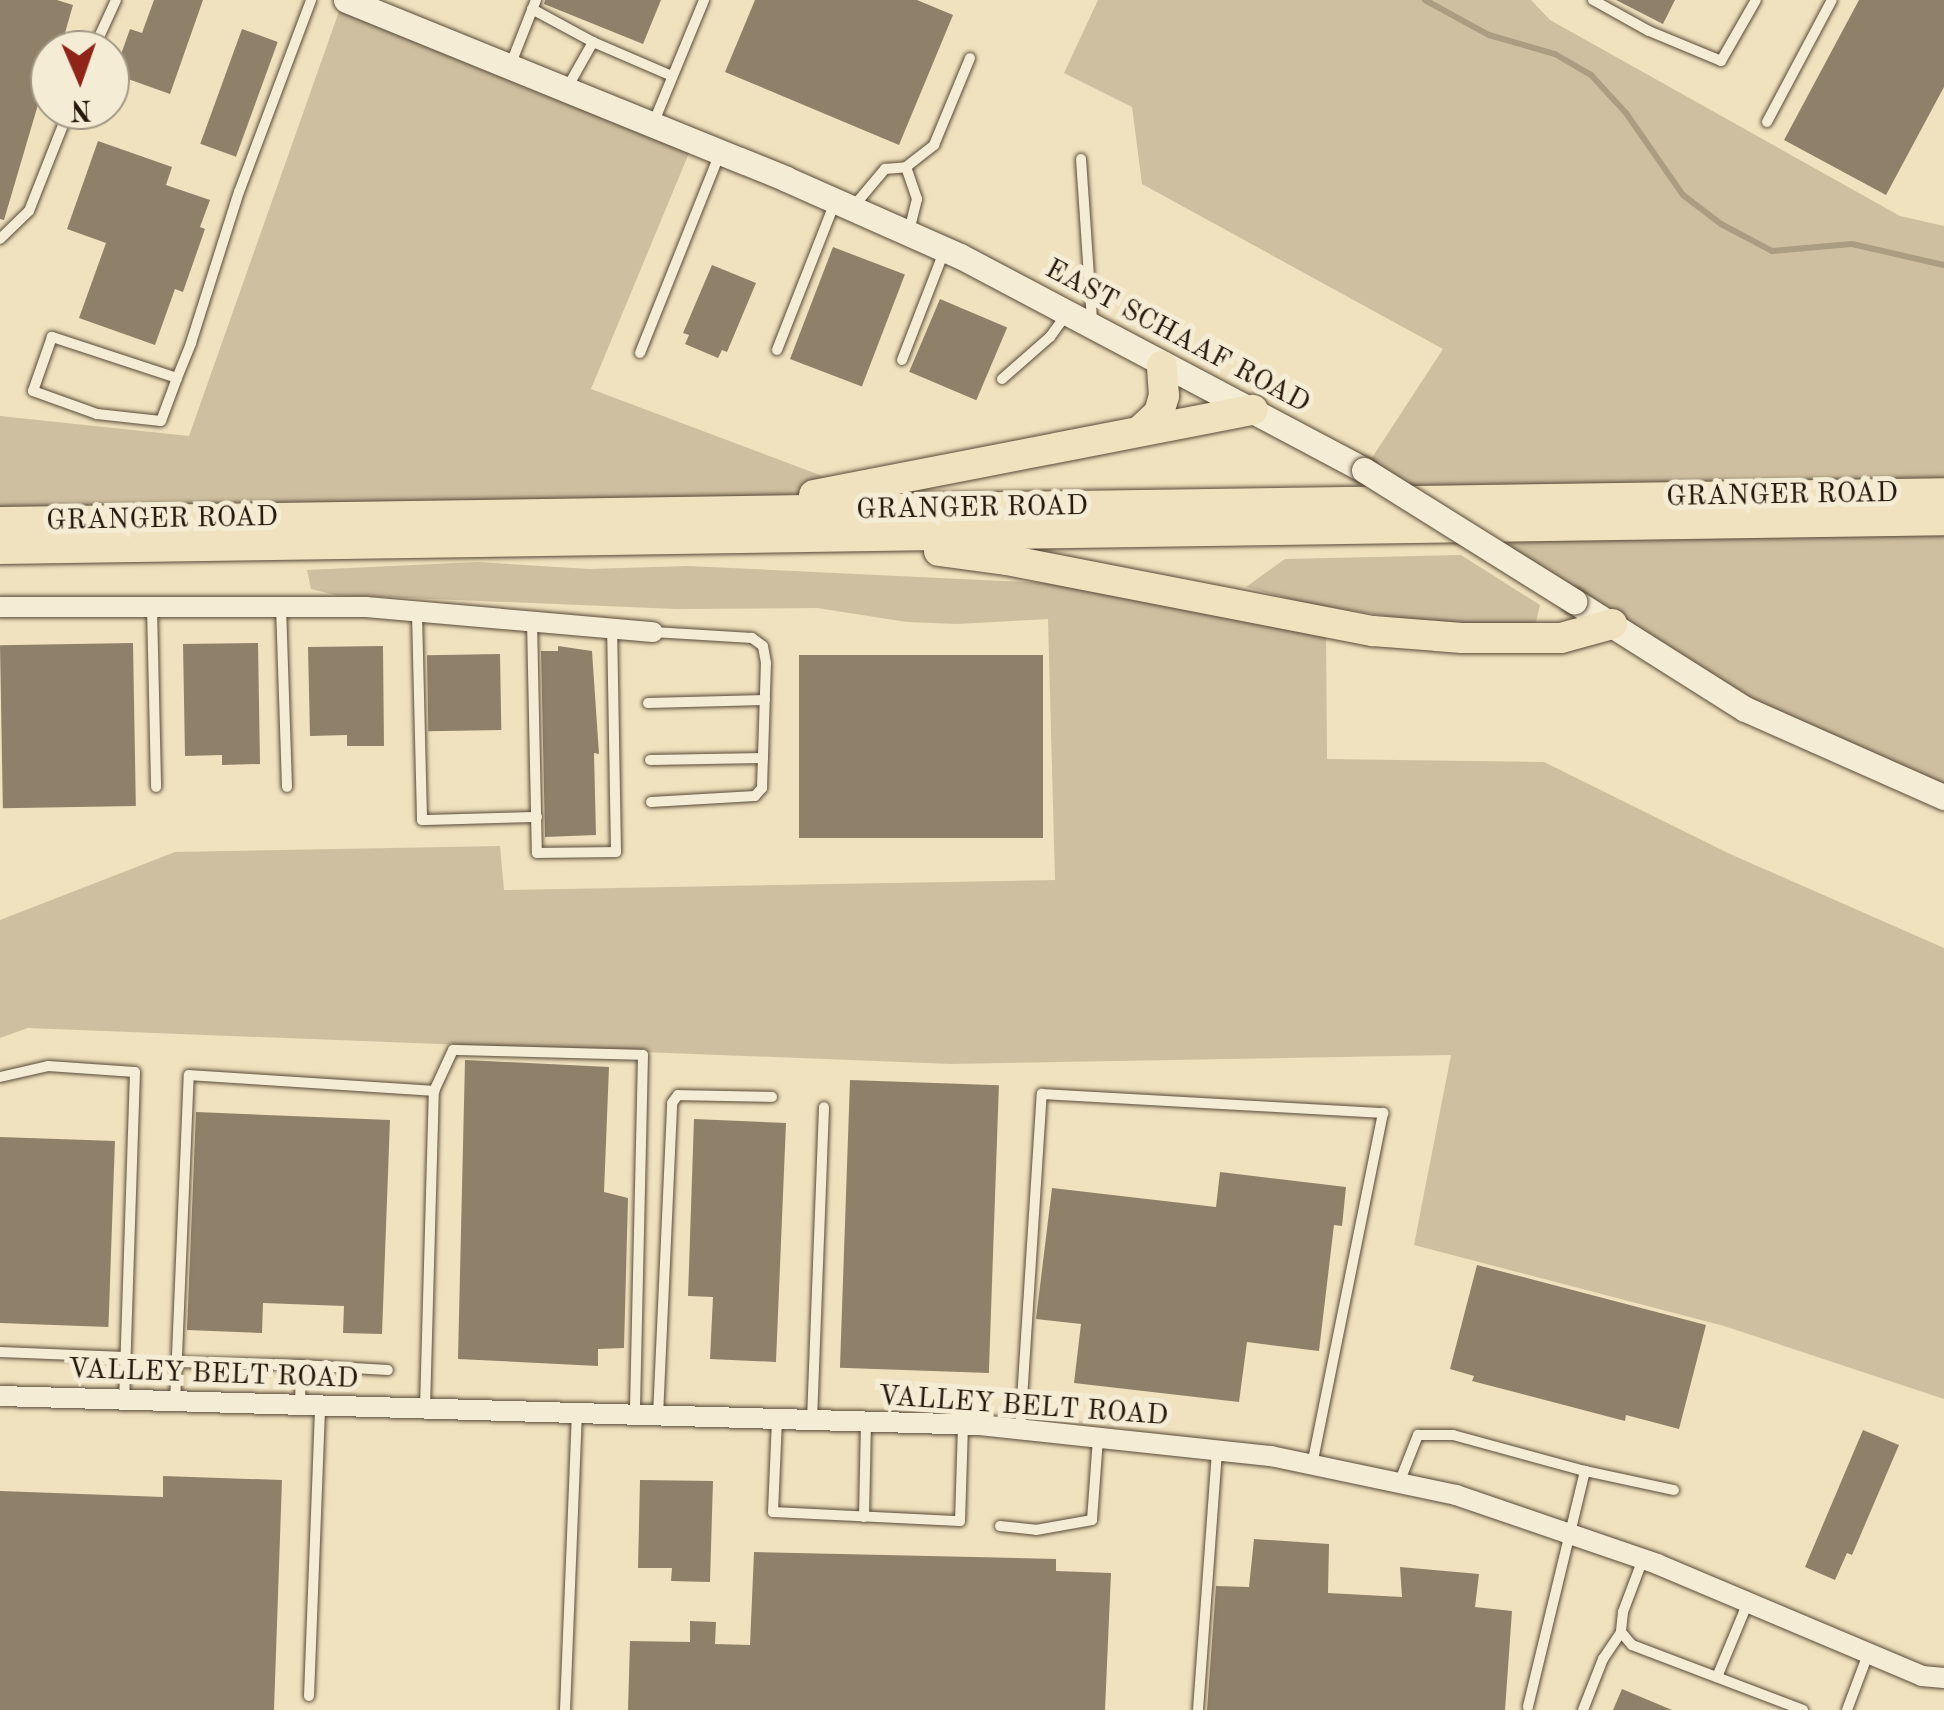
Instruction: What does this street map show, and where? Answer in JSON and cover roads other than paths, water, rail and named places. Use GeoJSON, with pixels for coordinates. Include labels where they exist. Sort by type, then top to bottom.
{"type":"FeatureCollection","features":[{"type":"Feature","properties":{"kind":"main road"},"geometry":{"type":"LineString","coordinates":[[1142,429],[1159,413],[1164,396],[1162,366]]}},
{"type":"Feature","properties":{"kind":"main road"},"geometry":{"type":"LineString","coordinates":[[564,513],[820,494],[1253,410]]}},
{"type":"Feature","properties":{"kind":"main road","name":"GRANGER ROAD"},"geometry":{"type":"LineString","coordinates":[[0,522],[1944,493]]}},
{"type":"Feature","properties":{"kind":"main road","name":"GRANGER ROAD"},"geometry":{"type":"LineString","coordinates":[[0,549],[1944,520]]}},
{"type":"Feature","properties":{"kind":"main road"},"geometry":{"type":"LineString","coordinates":[[802,536],[1008,560],[1373,631],[1462,638],[1561,638],[1612,624]]}},
{"type":"Feature","properties":{"kind":"street","name":"EAST SCHAAF ROAD"},"geometry":{"type":"LineString","coordinates":[[346,0],[721,152],[945,249],[1364,470],[1758,716],[1944,797]]}},
{"type":"Feature","properties":{"kind":"street"},"geometry":{"type":"LineString","coordinates":[[0,607],[281,606],[532,620],[653,632]]}},
{"type":"Feature","properties":{"kind":"street","name":"VALLEY BELT ROAD"},"geometry":{"type":"LineString","coordinates":[[0,1396],[963,1425],[1216,1450],[1312,1464],[1456,1495],[1643,1559],[1922,1676],[1944,1678]]}},
{"type":"Feature","properties":{"kind":"lane"},"geometry":{"type":"LineString","coordinates":[[102,30],[116,0]]}},
{"type":"Feature","properties":{"kind":"lane"},"geometry":{"type":"LineString","coordinates":[[178,378],[52,337],[32,391],[97,414],[161,421],[178,378],[310,0]]}},
{"type":"Feature","properties":{"kind":"lane"},"geometry":{"type":"LineString","coordinates":[[653,124],[704,0]]}},
{"type":"Feature","properties":{"kind":"lane"},"geometry":{"type":"LineString","coordinates":[[1592,0],[1650,32],[1721,61],[1756,0]]}},
{"type":"Feature","properties":{"kind":"lane"},"geometry":{"type":"LineString","coordinates":[[1766,122],[1832,0]]}},
{"type":"Feature","properties":{"kind":"lane"},"geometry":{"type":"LineString","coordinates":[[510,66],[534,4],[592,42],[672,76]]}},
{"type":"Feature","properties":{"kind":"lane"},"geometry":{"type":"LineString","coordinates":[[566,89],[592,42]]}},
{"type":"Feature","properties":{"kind":"lane"},"geometry":{"type":"LineString","coordinates":[[777,350],[844,204],[885,170],[906,167],[934,145],[970,58]]}},
{"type":"Feature","properties":{"kind":"lane"},"geometry":{"type":"LineString","coordinates":[[0,240],[29,211],[61,130]]}},
{"type":"Feature","properties":{"kind":"lane"},"geometry":{"type":"LineString","coordinates":[[640,353],[721,152]]}},
{"type":"Feature","properties":{"kind":"lane"},"geometry":{"type":"LineString","coordinates":[[1081,159],[1093,328]]}},
{"type":"Feature","properties":{"kind":"lane"},"geometry":{"type":"LineString","coordinates":[[906,167],[917,198],[908,233]]}},
{"type":"Feature","properties":{"kind":"lane"},"geometry":{"type":"LineString","coordinates":[[902,360],[945,249]]}},
{"type":"Feature","properties":{"kind":"lane"},"geometry":{"type":"LineString","coordinates":[[1002,379],[1050,337],[1066,314]]}},
{"type":"Feature","properties":{"kind":"lane"},"geometry":{"type":"LineString","coordinates":[[152,606],[156,787]]}},
{"type":"Feature","properties":{"kind":"lane"},"geometry":{"type":"LineString","coordinates":[[281,606],[287,787]]}},
{"type":"Feature","properties":{"kind":"lane"},"geometry":{"type":"LineString","coordinates":[[417,614],[422,820],[536,816]]}},
{"type":"Feature","properties":{"kind":"lane"},"geometry":{"type":"LineString","coordinates":[[532,620],[538,853],[616,852],[612,629]]}},
{"type":"Feature","properties":{"kind":"lane"},"geometry":{"type":"LineString","coordinates":[[650,802],[755,796],[762,788],[765,700],[763,646],[752,638],[653,632]]}},
{"type":"Feature","properties":{"kind":"lane"},"geometry":{"type":"LineString","coordinates":[[648,703],[765,700]]}},
{"type":"Feature","properties":{"kind":"lane"},"geometry":{"type":"LineString","coordinates":[[650,760],[763,758]]}},
{"type":"Feature","properties":{"kind":"lane"},"geometry":{"type":"LineString","coordinates":[[425,1409],[434,1091],[453,1050],[642,1055],[635,1416]]}},
{"type":"Feature","properties":{"kind":"lane"},"geometry":{"type":"LineString","coordinates":[[0,1077],[48,1066],[135,1072],[124,1400]]}},
{"type":"Feature","properties":{"kind":"lane"},"geometry":{"type":"LineString","coordinates":[[175,1404],[189,1075],[434,1091]]}},
{"type":"Feature","properties":{"kind":"lane"},"geometry":{"type":"LineString","coordinates":[[1020,1430],[1042,1094],[1384,1112],[1312,1464]]}},
{"type":"Feature","properties":{"kind":"lane"},"geometry":{"type":"LineString","coordinates":[[658,1417],[672,1104],[678,1095],[772,1097]]}},
{"type":"Feature","properties":{"kind":"lane"},"geometry":{"type":"LineString","coordinates":[[812,1421],[824,1106]]}},
{"type":"Feature","properties":{"kind":"lane"},"geometry":{"type":"LineString","coordinates":[[0,1352],[125,1357]]}},
{"type":"Feature","properties":{"kind":"lane"},"geometry":{"type":"LineString","coordinates":[[176,1362],[388,1370]]}},
{"type":"Feature","properties":{"kind":"lane"},"geometry":{"type":"LineString","coordinates":[[300,1365],[310,1406],[308,1696]]}},
{"type":"Feature","properties":{"kind":"lane"},"geometry":{"type":"LineString","coordinates":[[565,1710],[577,1415]]}},
{"type":"Feature","properties":{"kind":"lane"},"geometry":{"type":"LineString","coordinates":[[777,1420],[773,1512],[960,1521],[963,1425]]}},
{"type":"Feature","properties":{"kind":"lane"},"geometry":{"type":"LineString","coordinates":[[864,1516],[866,1422]]}},
{"type":"Feature","properties":{"kind":"lane"},"geometry":{"type":"LineString","coordinates":[[1398,1483],[1418,1435],[1454,1434],[1585,1471],[1674,1490]]}},
{"type":"Feature","properties":{"kind":"lane"},"geometry":{"type":"LineString","coordinates":[[1000,1526],[1036,1530],[1092,1520],[1098,1438]]}},
{"type":"Feature","properties":{"kind":"lane"},"geometry":{"type":"LineString","coordinates":[[1198,1710],[1216,1450]]}},
{"type":"Feature","properties":{"kind":"lane"},"geometry":{"type":"LineString","coordinates":[[1528,1707],[1585,1471]]}},
{"type":"Feature","properties":{"kind":"lane"},"geometry":{"type":"LineString","coordinates":[[1583,1710],[1603,1659],[1621,1632],[1643,1559]]}},
{"type":"Feature","properties":{"kind":"lane"},"geometry":{"type":"LineString","coordinates":[[1716,1677],[1748,1602]]}},
{"type":"Feature","properties":{"kind":"lane"},"geometry":{"type":"LineString","coordinates":[[1621,1632],[1632,1645],[1803,1710]]}},
{"type":"Feature","properties":{"kind":"lane"},"geometry":{"type":"LineString","coordinates":[[1848,1710],[1868,1654]]}},
{"type":"Feature","properties":{"kind":"waterway"},"geometry":{"type":"LineString","coordinates":[[1425,0],[1489,35],[1555,54],[1591,75],[1626,113],[1683,195],[1721,224],[1772,251],[1852,244],[1944,265]]}}]}
